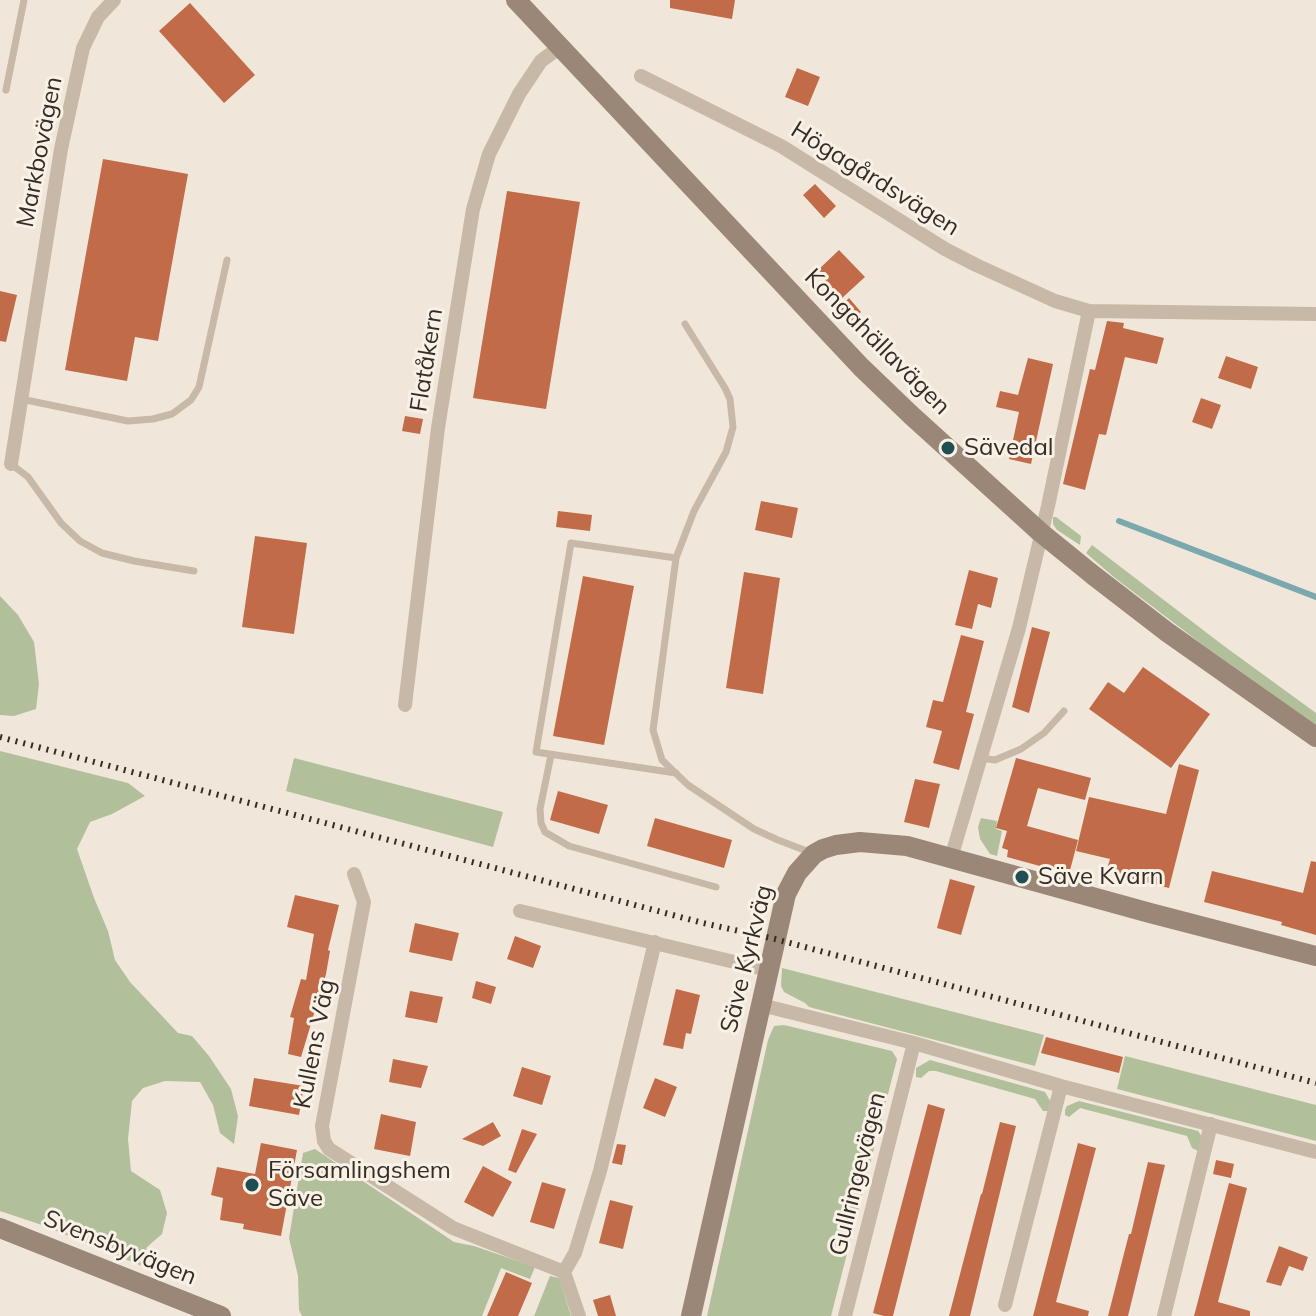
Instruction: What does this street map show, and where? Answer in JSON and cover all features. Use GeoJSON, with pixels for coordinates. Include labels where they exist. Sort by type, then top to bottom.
{"type":"FeatureCollection","features":[{"type":"Feature","properties":{"kind":"street","name":"Markbovägen"},"geometry":{"type":"LineString","coordinates":[[11,464],[61,149],[83,48],[98,17],[114,0]]}},
{"type":"Feature","properties":{"kind":"street","name":"Kongahällavägen"},"geometry":{"type":"LineString","coordinates":[[516,0],[861,367],[1040,532],[1145,616],[1316,737]]}},
{"type":"Feature","properties":{"kind":"street","name":"Flatåkern"},"geometry":{"type":"LineString","coordinates":[[405,705],[438,428],[473,209],[489,154],[519,94],[541,61],[560,47]]}},
{"type":"Feature","properties":{"kind":"street","name":"Högagårdsvägen"},"geometry":{"type":"LineString","coordinates":[[641,76],[781,146],[904,224],[976,265],[1055,301],[1089,311],[1316,314]]}},
{"type":"Feature","properties":{"kind":"street"},"geometry":{"type":"LineString","coordinates":[[951,858],[1019,628],[1089,311]]}},
{"type":"Feature","properties":{"kind":"street"},"geometry":{"type":"LineString","coordinates":[[814,854],[836,845],[860,842],[907,846],[1316,956]]}},
{"type":"Feature","properties":{"kind":"street","name":"Säve Kyrkväg"},"geometry":{"type":"LineString","coordinates":[[691,1316],[786,894],[797,873],[814,854]]}},
{"type":"Feature","properties":{"kind":"street","name":"Kullens Väg"},"geometry":{"type":"LineString","coordinates":[[354,874],[364,902],[322,1126],[324,1141],[329,1149],[453,1228],[564,1272]]}},
{"type":"Feature","properties":{"kind":"street"},"geometry":{"type":"LineString","coordinates":[[520,911],[768,970]]}},
{"type":"Feature","properties":{"kind":"street"},"geometry":{"type":"LineString","coordinates":[[579,1316],[564,1272],[575,1253],[600,1171],[655,942]]}},
{"type":"Feature","properties":{"kind":"street"},"geometry":{"type":"LineString","coordinates":[[761,1005],[914,1043],[1061,1086],[1316,1152]]}},
{"type":"Feature","properties":{"kind":"street","name":"Gullringevägen"},"geometry":{"type":"LineString","coordinates":[[845,1316],[914,1043]]}},
{"type":"Feature","properties":{"kind":"street"},"geometry":{"type":"LineString","coordinates":[[1005,1305],[1061,1086]]}},
{"type":"Feature","properties":{"kind":"street"},"geometry":{"type":"LineString","coordinates":[[1164,1316],[1211,1124]]}},
{"type":"Feature","properties":{"kind":"street","name":"Svensbyvägen"},"geometry":{"type":"LineString","coordinates":[[0,1228],[221,1316]]}},
{"type":"Feature","properties":{"kind":"lane"},"geometry":{"type":"LineString","coordinates":[[6,90],[24,0]]}},
{"type":"Feature","properties":{"kind":"lane"},"geometry":{"type":"LineString","coordinates":[[21,399],[128,421],[172,414],[191,400],[199,387],[227,260]]}},
{"type":"Feature","properties":{"kind":"lane"},"geometry":{"type":"LineString","coordinates":[[685,324],[725,388],[730,399],[733,427],[726,452],[694,511],[676,558],[653,730],[662,760],[688,785],[754,829],[814,854]]}},
{"type":"Feature","properties":{"kind":"lane"},"geometry":{"type":"LineString","coordinates":[[11,464],[28,477],[61,523],[80,541],[113,556],[194,571]]}},
{"type":"Feature","properties":{"kind":"lane"},"geometry":{"type":"LineString","coordinates":[[676,558],[571,543],[536,752],[676,773]]}},
{"type":"Feature","properties":{"kind":"lane"},"geometry":{"type":"LineString","coordinates":[[981,758],[995,760],[1021,749],[1044,733],[1064,711]]}},
{"type":"Feature","properties":{"kind":"lane"},"geometry":{"type":"LineString","coordinates":[[551,755],[540,809],[545,832],[569,846],[716,887]]}},
{"type":"Feature","properties":{"kind":"green space"},"geometry":{"type":"Polygon","coordinates":[[[1053,517],[1081,536],[1080,545],[1057,530],[1053,517]]]}},
{"type":"Feature","properties":{"kind":"green space"},"geometry":{"type":"Polygon","coordinates":[[[1092,545],[1316,713],[1316,725],[1115,578],[1086,553],[1092,545]]]}},
{"type":"Feature","properties":{"kind":"green space"},"geometry":{"type":"Polygon","coordinates":[[[0,596],[18,615],[34,642],[39,684],[36,709],[14,716],[0,715],[0,596]]]}},
{"type":"Feature","properties":{"kind":"green space"},"geometry":{"type":"Polygon","coordinates":[[[0,751],[128,783],[145,796],[90,822],[77,849],[108,931],[115,960],[130,982],[178,1033],[192,1036],[231,1089],[238,1116],[234,1144],[220,1133],[213,1105],[200,1082],[165,1081],[143,1088],[132,1101],[128,1139],[131,1171],[160,1190],[167,1213],[162,1234],[147,1247],[142,1266],[0,1211],[0,751]]]}},
{"type":"Feature","properties":{"kind":"green space"},"geometry":{"type":"Polygon","coordinates":[[[294,758],[503,812],[493,847],[286,791],[294,758]]]}},
{"type":"Feature","properties":{"kind":"green space"},"geometry":{"type":"Polygon","coordinates":[[[981,818],[997,821],[996,829],[1002,831],[997,856],[990,854],[980,839],[978,827],[981,818]]]}},
{"type":"Feature","properties":{"kind":"green space"},"geometry":{"type":"Polygon","coordinates":[[[782,968],[1044,1035],[1035,1066],[809,1007],[784,992],[781,986],[782,968]]]}},
{"type":"Feature","properties":{"kind":"green space"},"geometry":{"type":"Polygon","coordinates":[[[784,1025],[892,1051],[897,1059],[831,1316],[707,1316],[768,1040],[774,1026],[784,1025]]]}},
{"type":"Feature","properties":{"kind":"green space"},"geometry":{"type":"Polygon","coordinates":[[[1125,1056],[1316,1105],[1316,1141],[1117,1089],[1125,1056]]]}},
{"type":"Feature","properties":{"kind":"green space"},"geometry":{"type":"Polygon","coordinates":[[[930,1060],[1045,1092],[1052,1104],[1049,1111],[1043,1111],[1035,1099],[936,1071],[916,1077],[916,1068],[930,1060]]]}},
{"type":"Feature","properties":{"kind":"green space"},"geometry":{"type":"Polygon","coordinates":[[[1079,1101],[1198,1131],[1202,1137],[1200,1152],[1192,1148],[1187,1136],[1080,1108],[1069,1117],[1065,1115],[1067,1106],[1079,1101]]]}},
{"type":"Feature","properties":{"kind":"green space"},"geometry":{"type":"Polygon","coordinates":[[[315,1149],[454,1242],[535,1267],[530,1279],[501,1268],[482,1316],[302,1316],[298,1276],[289,1238],[303,1153],[315,1149]]]}},
{"type":"Feature","properties":{"kind":"green space"},"geometry":{"type":"Polygon","coordinates":[[[550,1276],[559,1278],[571,1316],[534,1316],[550,1276]]]}},
{"type":"Feature","properties":{"kind":"building"},"geometry":{"type":"Polygon","coordinates":[[[670,0],[735,0],[732,19],[670,8],[670,0]]]}},
{"type":"Feature","properties":{"kind":"building"},"geometry":{"type":"Polygon","coordinates":[[[190,3],[255,75],[224,103],[159,31],[190,3]]]}},
{"type":"Feature","properties":{"kind":"building"},"geometry":{"type":"Polygon","coordinates":[[[797,68],[820,77],[808,106],[785,97],[797,68]]]}},
{"type":"Feature","properties":{"kind":"building"},"geometry":{"type":"Polygon","coordinates":[[[103,159],[188,174],[158,341],[135,337],[127,381],[65,370],[103,159]]]}},
{"type":"Feature","properties":{"kind":"building"},"geometry":{"type":"Polygon","coordinates":[[[815,184],[836,206],[824,218],[803,195],[815,184]]]}},
{"type":"Feature","properties":{"kind":"building"},"geometry":{"type":"Polygon","coordinates":[[[507,191],[580,202],[546,409],[473,398],[507,191]]]}},
{"type":"Feature","properties":{"kind":"building"},"geometry":{"type":"Polygon","coordinates":[[[839,250],[865,277],[842,298],[817,271],[839,250]]]}},
{"type":"Feature","properties":{"kind":"building"},"geometry":{"type":"Polygon","coordinates":[[[0,291],[17,295],[6,342],[0,341],[0,291]]]}},
{"type":"Feature","properties":{"kind":"building"},"geometry":{"type":"Polygon","coordinates":[[[849,298],[861,312],[850,322],[838,309],[849,298]]]}},
{"type":"Feature","properties":{"kind":"building"},"geometry":{"type":"Polygon","coordinates":[[[1107,321],[1124,323],[1123,328],[1164,338],[1157,364],[1125,357],[1106,435],[1099,434],[1085,490],[1063,484],[1090,369],[1095,370],[1107,321]]]}},
{"type":"Feature","properties":{"kind":"building"},"geometry":{"type":"Polygon","coordinates":[[[1226,356],[1258,367],[1251,389],[1218,378],[1226,356]]]}},
{"type":"Feature","properties":{"kind":"building"},"geometry":{"type":"Polygon","coordinates":[[[1028,358],[1053,364],[1031,464],[1009,459],[1019,412],[996,407],[1000,391],[1018,395],[1028,358]]]}},
{"type":"Feature","properties":{"kind":"building"},"geometry":{"type":"Polygon","coordinates":[[[1201,398],[1221,405],[1212,429],[1192,422],[1201,398]]]}},
{"type":"Feature","properties":{"kind":"building"},"geometry":{"type":"Polygon","coordinates":[[[405,416],[423,419],[420,434],[402,431],[405,416]]]}},
{"type":"Feature","properties":{"kind":"building"},"geometry":{"type":"Polygon","coordinates":[[[761,501],[798,508],[792,538],[755,530],[761,501]]]}},
{"type":"Feature","properties":{"kind":"building"},"geometry":{"type":"Polygon","coordinates":[[[558,511],[592,515],[590,531],[556,527],[558,511]]]}},
{"type":"Feature","properties":{"kind":"building"},"geometry":{"type":"Polygon","coordinates":[[[255,536],[307,543],[294,634],[242,627],[255,536]]]}},
{"type":"Feature","properties":{"kind":"building"},"geometry":{"type":"Polygon","coordinates":[[[969,570],[998,578],[991,608],[978,604],[972,629],[955,625],[969,570]]]}},
{"type":"Feature","properties":{"kind":"building"},"geometry":{"type":"Polygon","coordinates":[[[744,572],[780,578],[763,694],[726,688],[744,572]]]}},
{"type":"Feature","properties":{"kind":"building"},"geometry":{"type":"Polygon","coordinates":[[[583,576],[634,586],[604,745],[553,736],[583,576]]]}},
{"type":"Feature","properties":{"kind":"building"},"geometry":{"type":"Polygon","coordinates":[[[1032,627],[1050,632],[1029,713],[1012,707],[1032,627]]]}},
{"type":"Feature","properties":{"kind":"building"},"geometry":{"type":"Polygon","coordinates":[[[961,635],[984,641],[966,712],[974,714],[959,770],[933,763],[942,731],[926,727],[933,700],[943,702],[961,635]]]}},
{"type":"Feature","properties":{"kind":"building"},"geometry":{"type":"Polygon","coordinates":[[[1143,667],[1210,714],[1171,768],[1089,709],[1108,682],[1124,693],[1143,667]]]}},
{"type":"Feature","properties":{"kind":"building"},"geometry":{"type":"Polygon","coordinates":[[[1016,758],[1091,778],[1085,800],[1038,788],[1027,826],[1078,840],[1069,874],[1007,857],[1008,850],[1002,848],[1007,831],[996,828],[1016,758]]]}},
{"type":"Feature","properties":{"kind":"building"},"geometry":{"type":"Polygon","coordinates":[[[1179,764],[1199,770],[1169,888],[1106,872],[1110,859],[1076,851],[1089,797],[1166,814],[1179,764]]]}},
{"type":"Feature","properties":{"kind":"building"},"geometry":{"type":"Polygon","coordinates":[[[915,779],[940,784],[929,828],[904,822],[915,779]]]}},
{"type":"Feature","properties":{"kind":"building"},"geometry":{"type":"Polygon","coordinates":[[[558,791],[608,805],[599,834],[550,820],[558,791]]]}},
{"type":"Feature","properties":{"kind":"building"},"geometry":{"type":"Polygon","coordinates":[[[655,818],[732,840],[724,868],[647,846],[655,818]]]}},
{"type":"Feature","properties":{"kind":"building"},"geometry":{"type":"Polygon","coordinates":[[[1311,861],[1316,862],[1316,935],[1281,925],[1282,922],[1204,902],[1212,871],[1303,893],[1311,861]]]}},
{"type":"Feature","properties":{"kind":"building"},"geometry":{"type":"Polygon","coordinates":[[[950,879],[975,886],[961,935],[937,928],[950,879]]]}},
{"type":"Feature","properties":{"kind":"building"},"geometry":{"type":"Polygon","coordinates":[[[295,895],[339,905],[328,950],[326,974],[301,1057],[288,1054],[294,1018],[290,1017],[301,979],[306,980],[314,934],[287,927],[295,895]]]}},
{"type":"Feature","properties":{"kind":"building"},"geometry":{"type":"Polygon","coordinates":[[[415,923],[459,933],[452,961],[409,952],[415,923]]]}},
{"type":"Feature","properties":{"kind":"building"},"geometry":{"type":"Polygon","coordinates":[[[515,936],[541,946],[533,968],[507,959],[515,936]]]}},
{"type":"Feature","properties":{"kind":"building"},"geometry":{"type":"Polygon","coordinates":[[[476,981],[496,987],[491,1004],[472,998],[476,981]]]}},
{"type":"Feature","properties":{"kind":"building"},"geometry":{"type":"Polygon","coordinates":[[[676,989],[700,995],[691,1034],[686,1033],[683,1049],[663,1045],[676,989]]]}},
{"type":"Feature","properties":{"kind":"building"},"geometry":{"type":"Polygon","coordinates":[[[410,991],[443,997],[437,1023],[405,1017],[410,991]]]}},
{"type":"Feature","properties":{"kind":"building"},"geometry":{"type":"Polygon","coordinates":[[[1046,1037],[1123,1057],[1119,1073],[1041,1053],[1046,1037]]]}},
{"type":"Feature","properties":{"kind":"building"},"geometry":{"type":"Polygon","coordinates":[[[393,1059],[428,1066],[421,1088],[389,1082],[393,1059]]]}},
{"type":"Feature","properties":{"kind":"building"},"geometry":{"type":"Polygon","coordinates":[[[522,1067],[551,1076],[542,1105],[513,1096],[522,1067]]]}},
{"type":"Feature","properties":{"kind":"building"},"geometry":{"type":"Polygon","coordinates":[[[254,1078],[304,1086],[299,1115],[249,1106],[254,1078]]]}},
{"type":"Feature","properties":{"kind":"building"},"geometry":{"type":"Polygon","coordinates":[[[655,1078],[677,1087],[665,1117],[643,1108],[655,1078]]]}},
{"type":"Feature","properties":{"kind":"building"},"geometry":{"type":"Polygon","coordinates":[[[928,1104],[945,1109],[893,1316],[884,1316],[873,1313],[928,1104]]]}},
{"type":"Feature","properties":{"kind":"building"},"geometry":{"type":"Polygon","coordinates":[[[381,1114],[416,1122],[410,1156],[374,1149],[381,1114]]]}},
{"type":"Feature","properties":{"kind":"building"},"geometry":{"type":"Polygon","coordinates":[[[493,1122],[501,1136],[483,1146],[462,1139],[493,1122]]]}},
{"type":"Feature","properties":{"kind":"building"},"geometry":{"type":"Polygon","coordinates":[[[1000,1122],[1016,1126],[970,1316],[949,1316],[982,1194],[1000,1122]]]}},
{"type":"Feature","properties":{"kind":"building"},"geometry":{"type":"Polygon","coordinates":[[[522,1129],[537,1134],[516,1173],[508,1170],[522,1129]]]}},
{"type":"Feature","properties":{"kind":"building","name":"Församlingshem Säve"},"geometry":{"type":"Polygon","coordinates":[[[261,1143],[297,1150],[281,1236],[243,1229],[244,1224],[220,1220],[223,1198],[211,1195],[217,1167],[255,1174],[261,1143]]]}},
{"type":"Feature","properties":{"kind":"building"},"geometry":{"type":"Polygon","coordinates":[[[1078,1143],[1096,1148],[1056,1302],[1089,1311],[1088,1316],[1033,1316],[1078,1143]]]}},
{"type":"Feature","properties":{"kind":"building"},"geometry":{"type":"Polygon","coordinates":[[[617,1144],[626,1145],[622,1165],[612,1163],[617,1144]]]}},
{"type":"Feature","properties":{"kind":"building"},"geometry":{"type":"Polygon","coordinates":[[[1216,1160],[1234,1164],[1231,1178],[1213,1174],[1216,1160]]]}},
{"type":"Feature","properties":{"kind":"building"},"geometry":{"type":"Polygon","coordinates":[[[1148,1162],[1165,1165],[1128,1316],[1108,1316],[1131,1234],[1148,1162]]]}},
{"type":"Feature","properties":{"kind":"building"},"geometry":{"type":"Polygon","coordinates":[[[483,1166],[512,1182],[493,1217],[464,1202],[483,1166]]]}},
{"type":"Feature","properties":{"kind":"building"},"geometry":{"type":"Polygon","coordinates":[[[542,1182],[566,1189],[554,1229],[530,1222],[542,1182]]]}},
{"type":"Feature","properties":{"kind":"building"},"geometry":{"type":"Polygon","coordinates":[[[1229,1183],[1247,1188],[1218,1302],[1250,1311],[1250,1316],[1194,1316],[1229,1183]]]}},
{"type":"Feature","properties":{"kind":"building"},"geometry":{"type":"Polygon","coordinates":[[[610,1200],[633,1206],[623,1249],[599,1243],[610,1200]]]}},
{"type":"Feature","properties":{"kind":"building"},"geometry":{"type":"Polygon","coordinates":[[[1279,1246],[1308,1257],[1303,1271],[1289,1266],[1281,1286],[1266,1282],[1279,1246]]]}},
{"type":"Feature","properties":{"kind":"building"},"geometry":{"type":"Polygon","coordinates":[[[506,1272],[532,1283],[518,1316],[487,1316],[506,1272]]]}},
{"type":"Feature","properties":{"kind":"building"},"geometry":{"type":"Polygon","coordinates":[[[610,1295],[616,1316],[598,1316],[593,1300],[610,1295]]]}},
{"type":"Feature","properties":{"kind":"waterway"},"geometry":{"type":"LineString","coordinates":[[1119,521],[1316,597]]}},
{"type":"Feature","properties":{"kind":"railway"},"geometry":{"type":"LineString","coordinates":[[0,737],[1316,1083]]}},
{"type":"Feature","properties":{"kind":"place","name":"Sävedal"},"geometry":{"type":"Point","coordinates":[948,448]}},
{"type":"Feature","properties":{"kind":"place","name":"Säve Kvarn"},"geometry":{"type":"Point","coordinates":[1022,877]}},
{"type":"Feature","properties":{"kind":"place","name":"Församlingshem Säve"},"geometry":{"type":"Point","coordinates":[252,1185]}}]}
